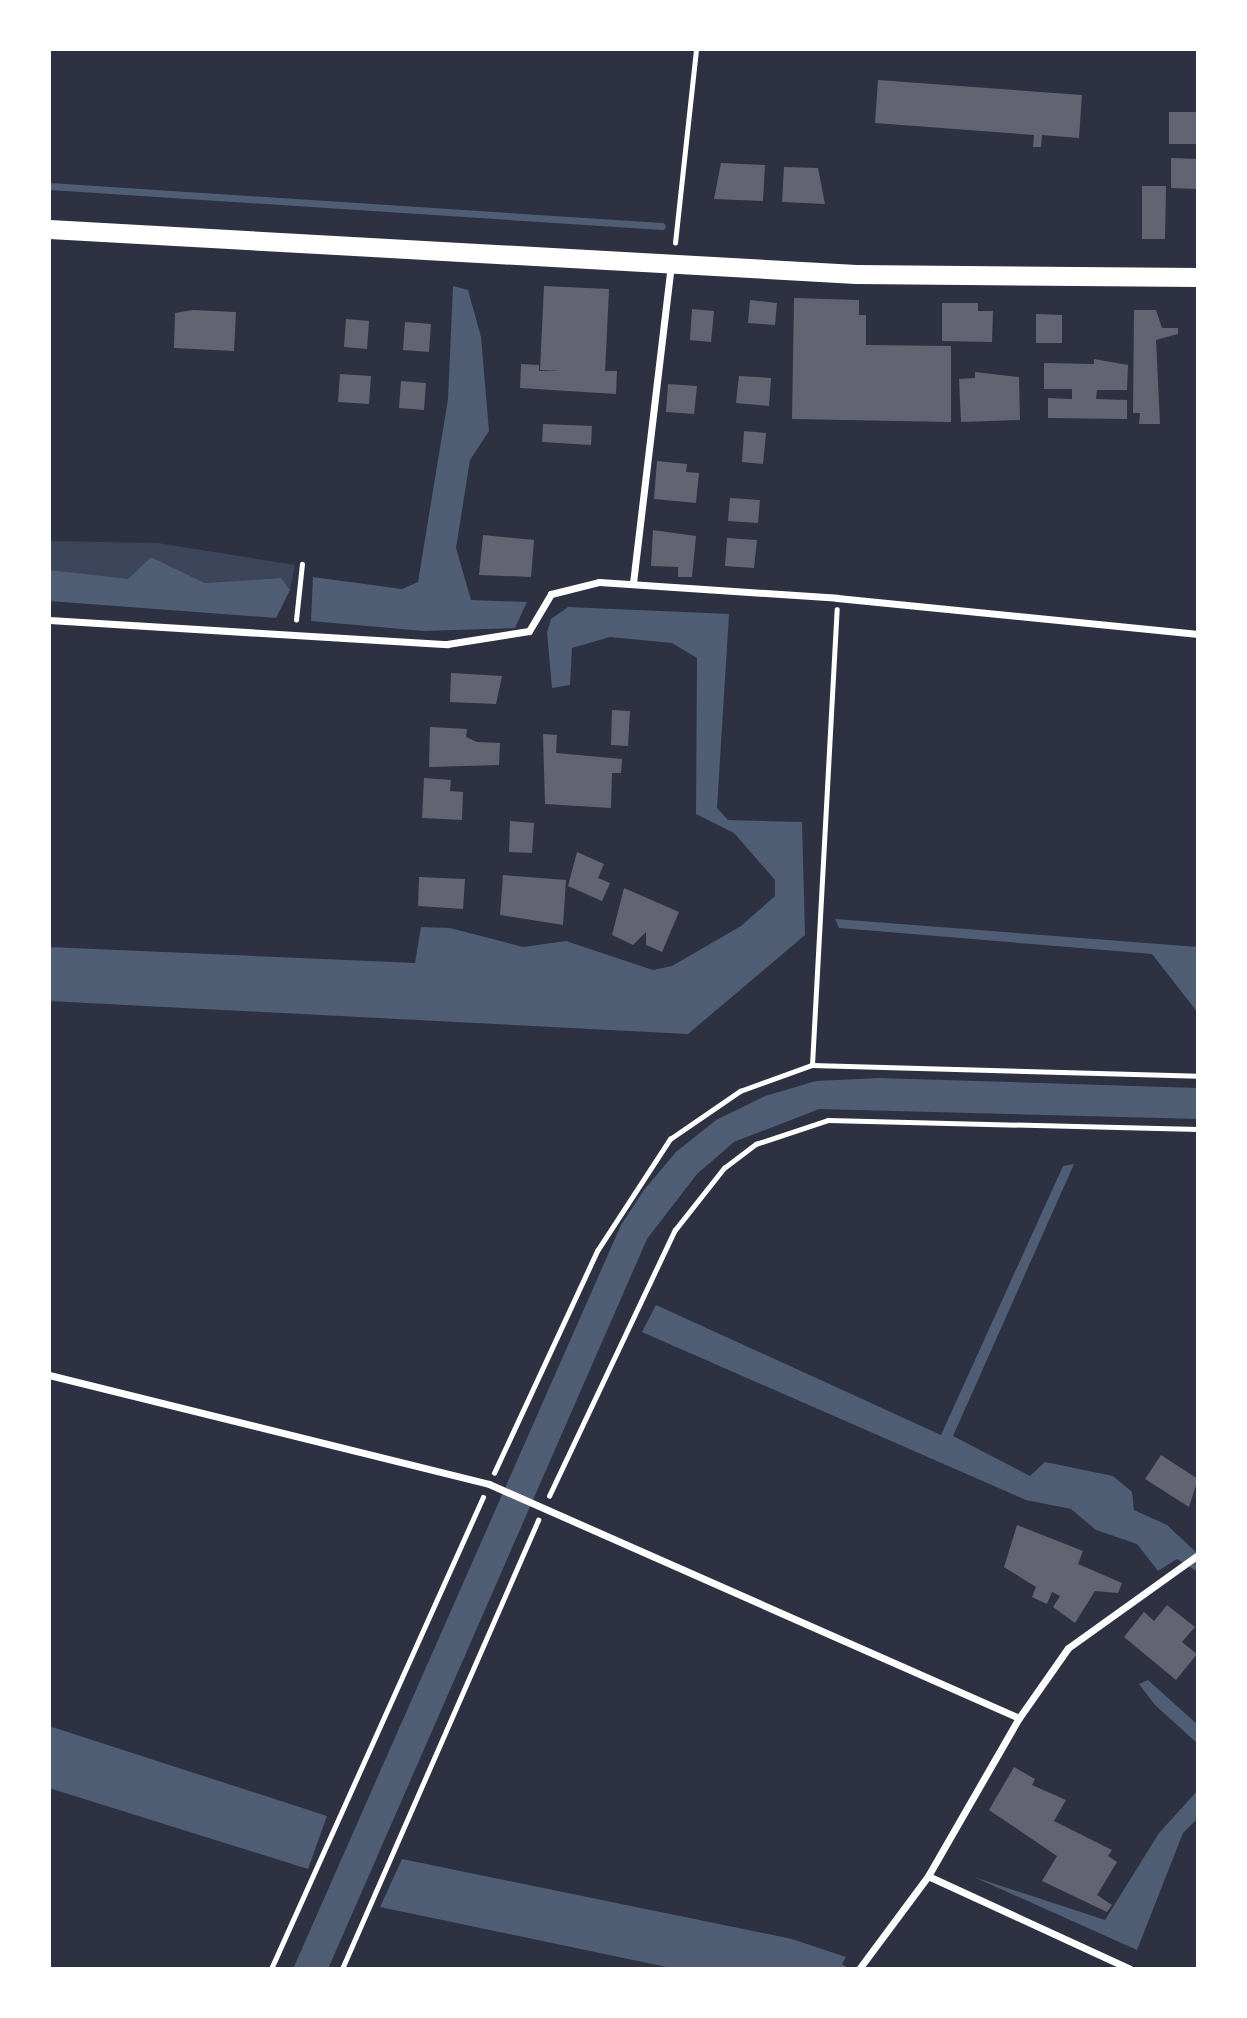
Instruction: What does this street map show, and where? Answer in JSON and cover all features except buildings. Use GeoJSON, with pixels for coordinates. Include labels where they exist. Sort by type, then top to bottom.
{"type":"FeatureCollection","features":[{"type":"Feature","properties":{"kind":"highway"},"geometry":{"type":"LineString","coordinates":[[49,229],[671,265],[1198,277]]}},
{"type":"Feature","properties":{"kind":"street"},"geometry":{"type":"LineString","coordinates":[[633,583],[671,265]]}},
{"type":"Feature","properties":{"kind":"street"},"geometry":{"type":"LineString","coordinates":[[49,620],[447,644],[529,631],[543,600],[580,583],[633,583],[837,598],[1198,634]]}},
{"type":"Feature","properties":{"kind":"street"},"geometry":{"type":"LineString","coordinates":[[49,1375],[489,1484],[1019,1718]]}},
{"type":"Feature","properties":{"kind":"street"},"geometry":{"type":"LineString","coordinates":[[861,1967],[928,1876],[1019,1718],[1087,1629],[1185,1569],[1198,1555]]}},
{"type":"Feature","properties":{"kind":"street"},"geometry":{"type":"LineString","coordinates":[[928,1876],[1130,1969]]}},
{"type":"Feature","properties":{"kind":"path"},"geometry":{"type":"LineString","coordinates":[[671,265],[690,150],[696,49]]}},
{"type":"Feature","properties":{"kind":"path"},"geometry":{"type":"LineString","coordinates":[[294,635],[302,564]]}},
{"type":"Feature","properties":{"kind":"path"},"geometry":{"type":"LineString","coordinates":[[812,1065],[837,598]]}},
{"type":"Feature","properties":{"kind":"path"},"geometry":{"type":"LineString","coordinates":[[271,1969],[597,1251],[670,1139],[740,1091],[812,1065],[1198,1076]]}},
{"type":"Feature","properties":{"kind":"path"},"geometry":{"type":"LineString","coordinates":[[342,1969],[544,1506],[675,1230],[697,1198],[756,1144],[828,1120],[863,1118],[1198,1129]]}},
{"type":"Feature","properties":{"kind":"shaded area"},"geometry":{"type":"Polygon","coordinates":[[[453,286],[468,290],[481,337],[489,431],[470,460],[456,548],[471,600],[527,602],[515,628],[424,631],[311,621],[313,577],[402,589],[418,582],[448,399],[453,286]]]}},
{"type":"Feature","properties":{"kind":"shaded area"},"geometry":{"type":"Polygon","coordinates":[[[49,541],[158,543],[295,565],[290,590],[281,578],[205,583],[151,557],[128,579],[57,573],[49,570],[49,541]]]}},
{"type":"Feature","properties":{"kind":"shaded area"},"geometry":{"type":"Polygon","coordinates":[[[151,557],[205,583],[281,578],[290,590],[276,618],[49,601],[49,570],[128,579],[151,557]]]}},
{"type":"Feature","properties":{"kind":"shaded area"},"geometry":{"type":"Polygon","coordinates":[[[568,607],[729,614],[717,808],[728,820],[802,822],[805,935],[688,1034],[49,1001],[49,947],[415,963],[421,927],[450,928],[523,947],[566,941],[653,970],[672,966],[741,926],[775,896],[775,880],[734,833],[696,814],[697,658],[672,643],[610,637],[572,648],[570,685],[552,688],[547,632],[551,619],[568,607]]]}},
{"type":"Feature","properties":{"kind":"shaded area"},"geometry":{"type":"Polygon","coordinates":[[[835,919],[1198,947],[1198,1013],[1152,954],[839,928],[835,919]]]}},
{"type":"Feature","properties":{"kind":"shaded area"},"geometry":{"type":"Polygon","coordinates":[[[879,1078],[1198,1088],[1198,1119],[819,1109],[734,1142],[697,1174],[647,1239],[328,1969],[293,1969],[621,1225],[644,1190],[676,1152],[716,1120],[765,1096],[816,1081],[879,1078]]]}},
{"type":"Feature","properties":{"kind":"shaded area"},"geometry":{"type":"Polygon","coordinates":[[[1074,1164],[953,1436],[1030,1476],[1045,1462],[1113,1476],[1132,1492],[1134,1510],[1167,1525],[1198,1554],[1198,1572],[1177,1559],[1158,1571],[1137,1544],[1096,1530],[1071,1509],[1026,1500],[642,1332],[656,1305],[941,1435],[1063,1166],[1074,1164]]]}},
{"type":"Feature","properties":{"kind":"shaded area"},"geometry":{"type":"Polygon","coordinates":[[[1148,1680],[1198,1725],[1198,1744],[1155,1705],[1139,1684],[1148,1680]]]}},
{"type":"Feature","properties":{"kind":"shaded area"},"geometry":{"type":"Polygon","coordinates":[[[49,1726],[327,1816],[308,1869],[49,1788],[49,1726]]]}},
{"type":"Feature","properties":{"kind":"shaded area"},"geometry":{"type":"Polygon","coordinates":[[[1198,1790],[1198,1818],[1183,1833],[1137,1950],[974,1877],[1105,1920],[1159,1833],[1198,1790]]]}},
{"type":"Feature","properties":{"kind":"shaded area"},"geometry":{"type":"Polygon","coordinates":[[[402,1859],[792,1939],[846,1957],[842,1964],[849,1969],[676,1969],[380,1907],[402,1859]]]}},
{"type":"Feature","properties":{"kind":"waterway"},"geometry":{"type":"LineString","coordinates":[[49,186],[662,226]]}}]}
